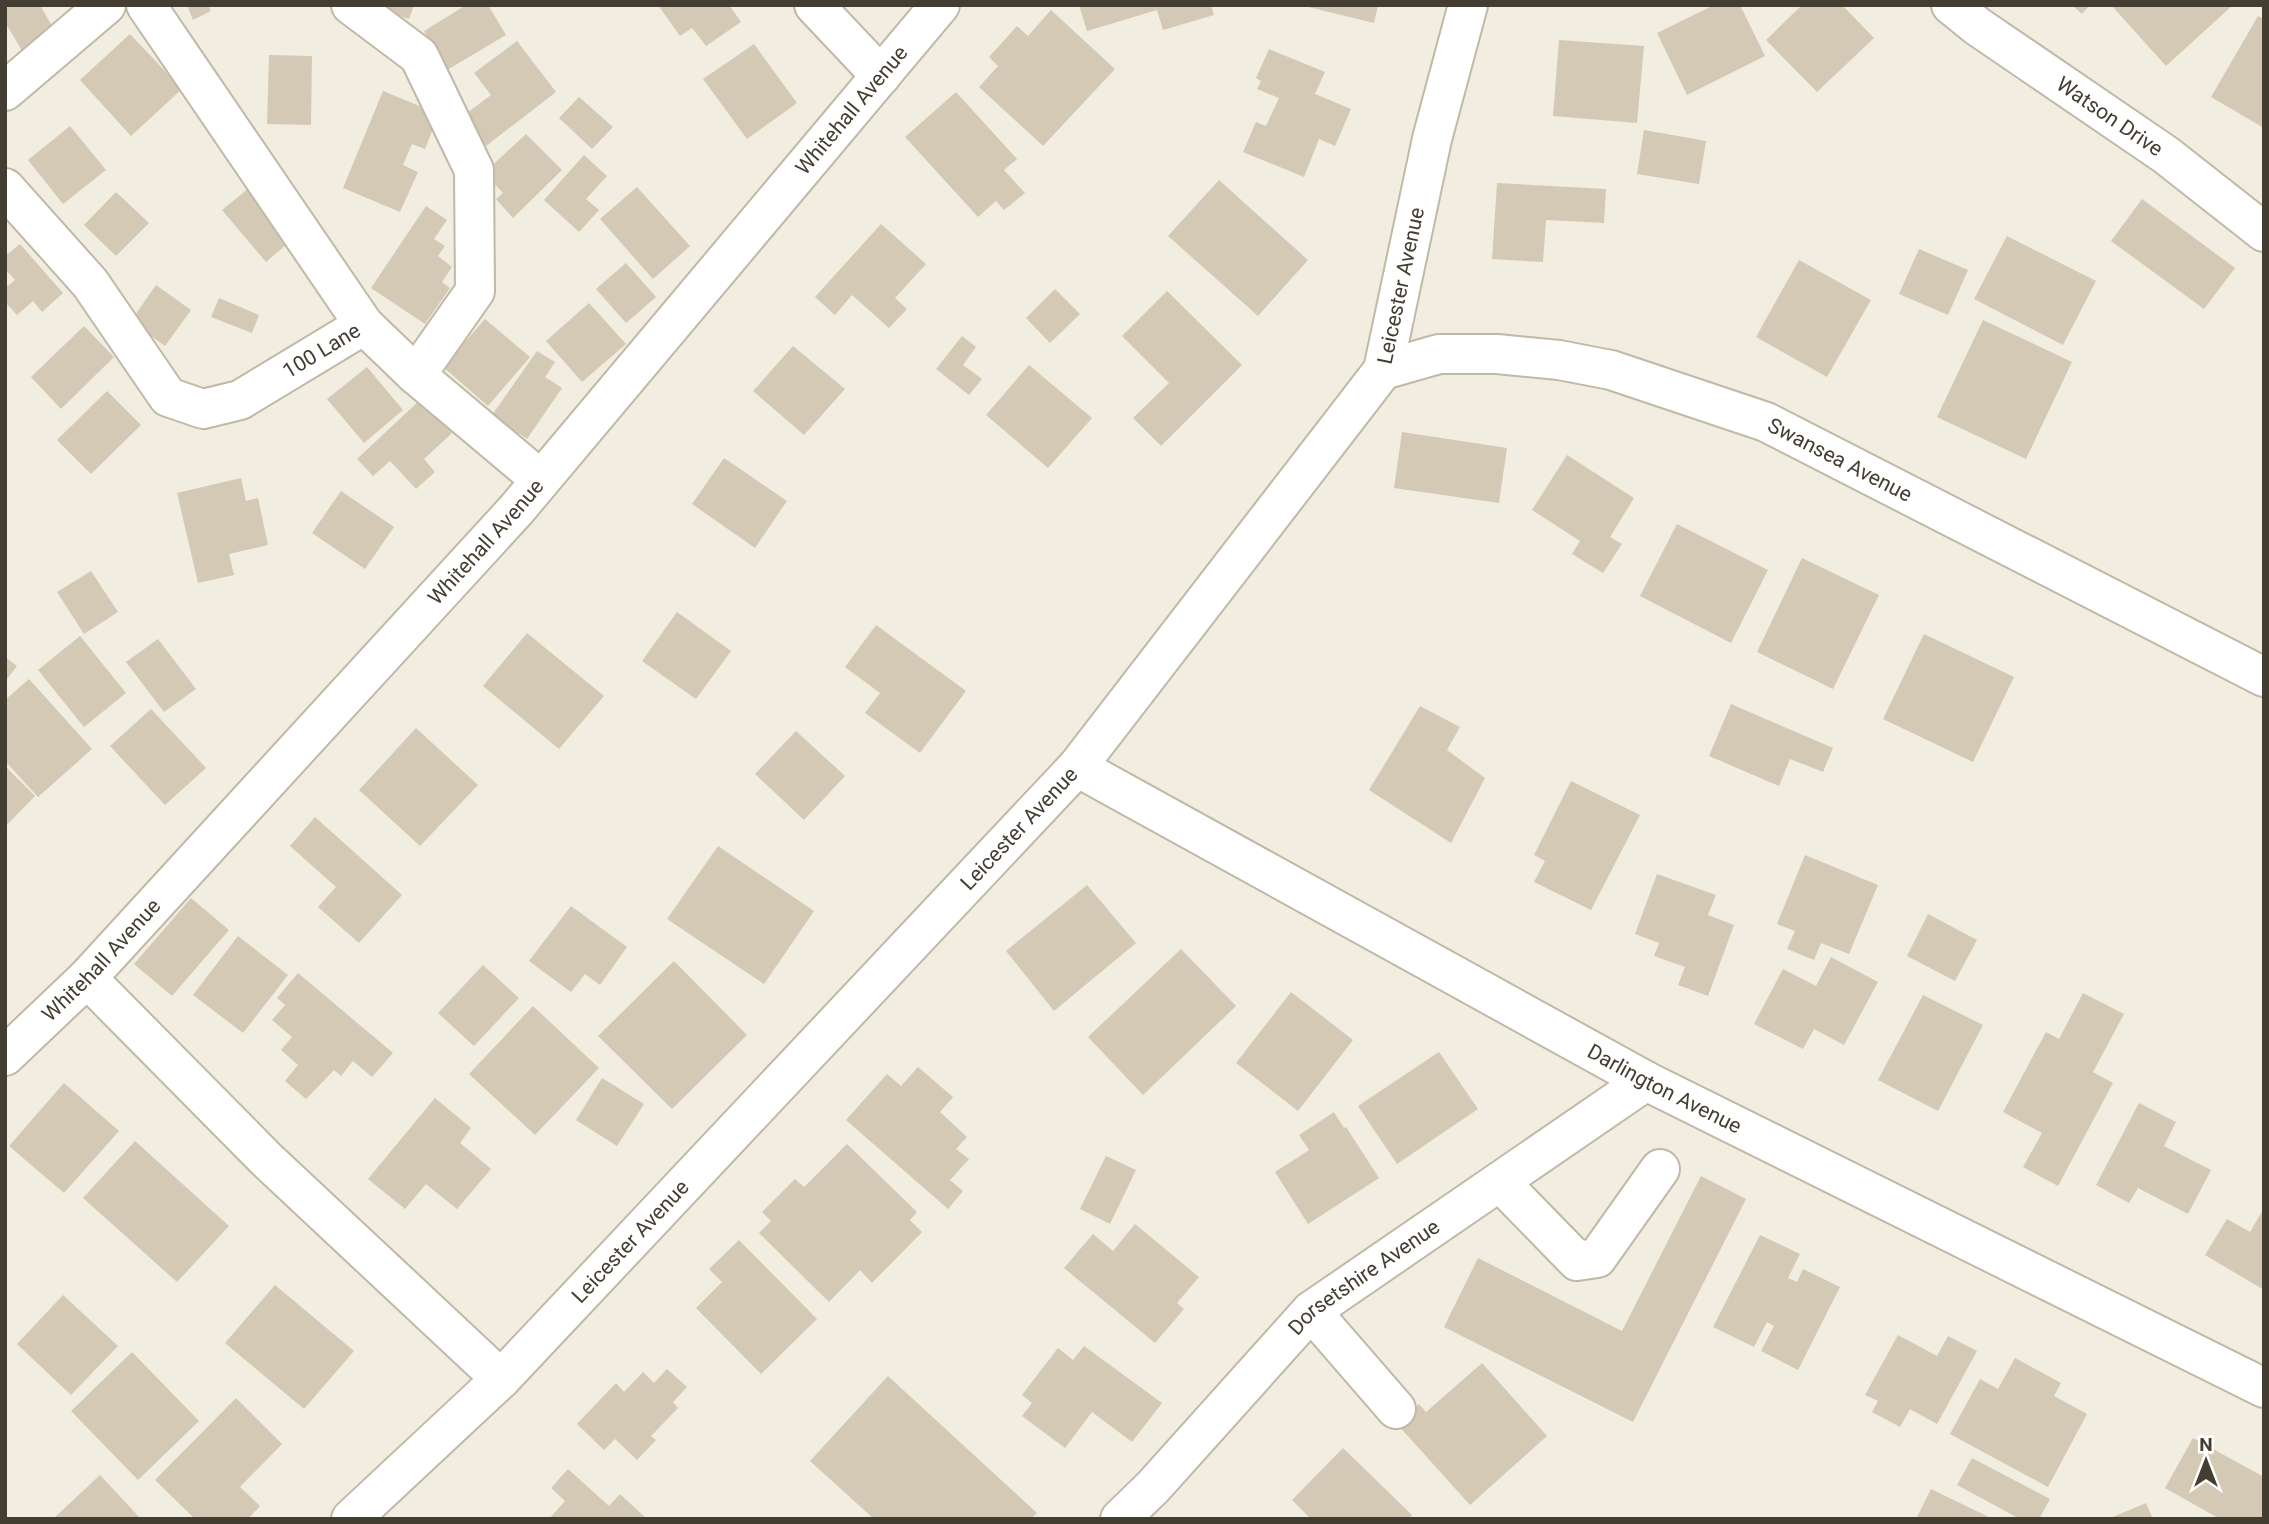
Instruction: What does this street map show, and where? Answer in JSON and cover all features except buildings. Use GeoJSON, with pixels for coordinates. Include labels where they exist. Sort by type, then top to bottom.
{"type":"FeatureCollection","features":[{"type":"Feature","properties":{"kind":"street"},"geometry":{"type":"LineString","coordinates":[[5,91],[107,5]]}},
{"type":"Feature","properties":{"kind":"street","name":"100 Lane"},"geometry":{"type":"LineString","coordinates":[[5,188],[90,283],[168,397],[203,409],[240,400],[364,325],[146,5]]}},
{"type":"Feature","properties":{"kind":"street"},"geometry":{"type":"LineString","coordinates":[[351,5],[419,56],[474,170],[475,291],[416,375]]}},
{"type":"Feature","properties":{"kind":"street"},"geometry":{"type":"LineString","coordinates":[[814,5],[881,76]]}},
{"type":"Feature","properties":{"kind":"street","name":"Whitehall Avenue"},"geometry":{"type":"LineString","coordinates":[[5,1056],[87,978],[541,480],[940,5]]}},
{"type":"Feature","properties":{"kind":"street","name":"Leicester Avenue"},"geometry":{"type":"LineString","coordinates":[[351,1519],[502,1378],[1077,767],[1383,370],[1432,139],[1468,5]]}},
{"type":"Feature","properties":{"kind":"street","name":"Watson Drive"},"geometry":{"type":"LineString","coordinates":[[1951,5],[1977,26],[2166,155],[2264,232]]}},
{"type":"Feature","properties":{"kind":"street"},"geometry":{"type":"LineString","coordinates":[[364,325],[416,375],[541,480]]}},
{"type":"Feature","properties":{"kind":"street","name":"Swansea Avenue"},"geometry":{"type":"LineString","coordinates":[[1383,370],[1439,354],[1497,354],[1559,360],[1611,370],[1766,422],[2264,677]]}},
{"type":"Feature","properties":{"kind":"street","name":"Darlington Avenue"},"geometry":{"type":"LineString","coordinates":[[1077,767],[1646,1081],[2264,1388]]}},
{"type":"Feature","properties":{"kind":"street"},"geometry":{"type":"LineString","coordinates":[[87,978],[266,1159],[502,1378]]}},
{"type":"Feature","properties":{"kind":"street","name":"Dorsetshire Avenue"},"geometry":{"type":"LineString","coordinates":[[1121,1519],[1311,1311],[1646,1081]]}},
{"type":"Feature","properties":{"kind":"street"},"geometry":{"type":"LineString","coordinates":[[1500,1182],[1577,1261],[1597,1258],[1660,1169]]}},
{"type":"Feature","properties":{"kind":"street"},"geometry":{"type":"LineString","coordinates":[[1311,1311],[1396,1409]]}}]}
